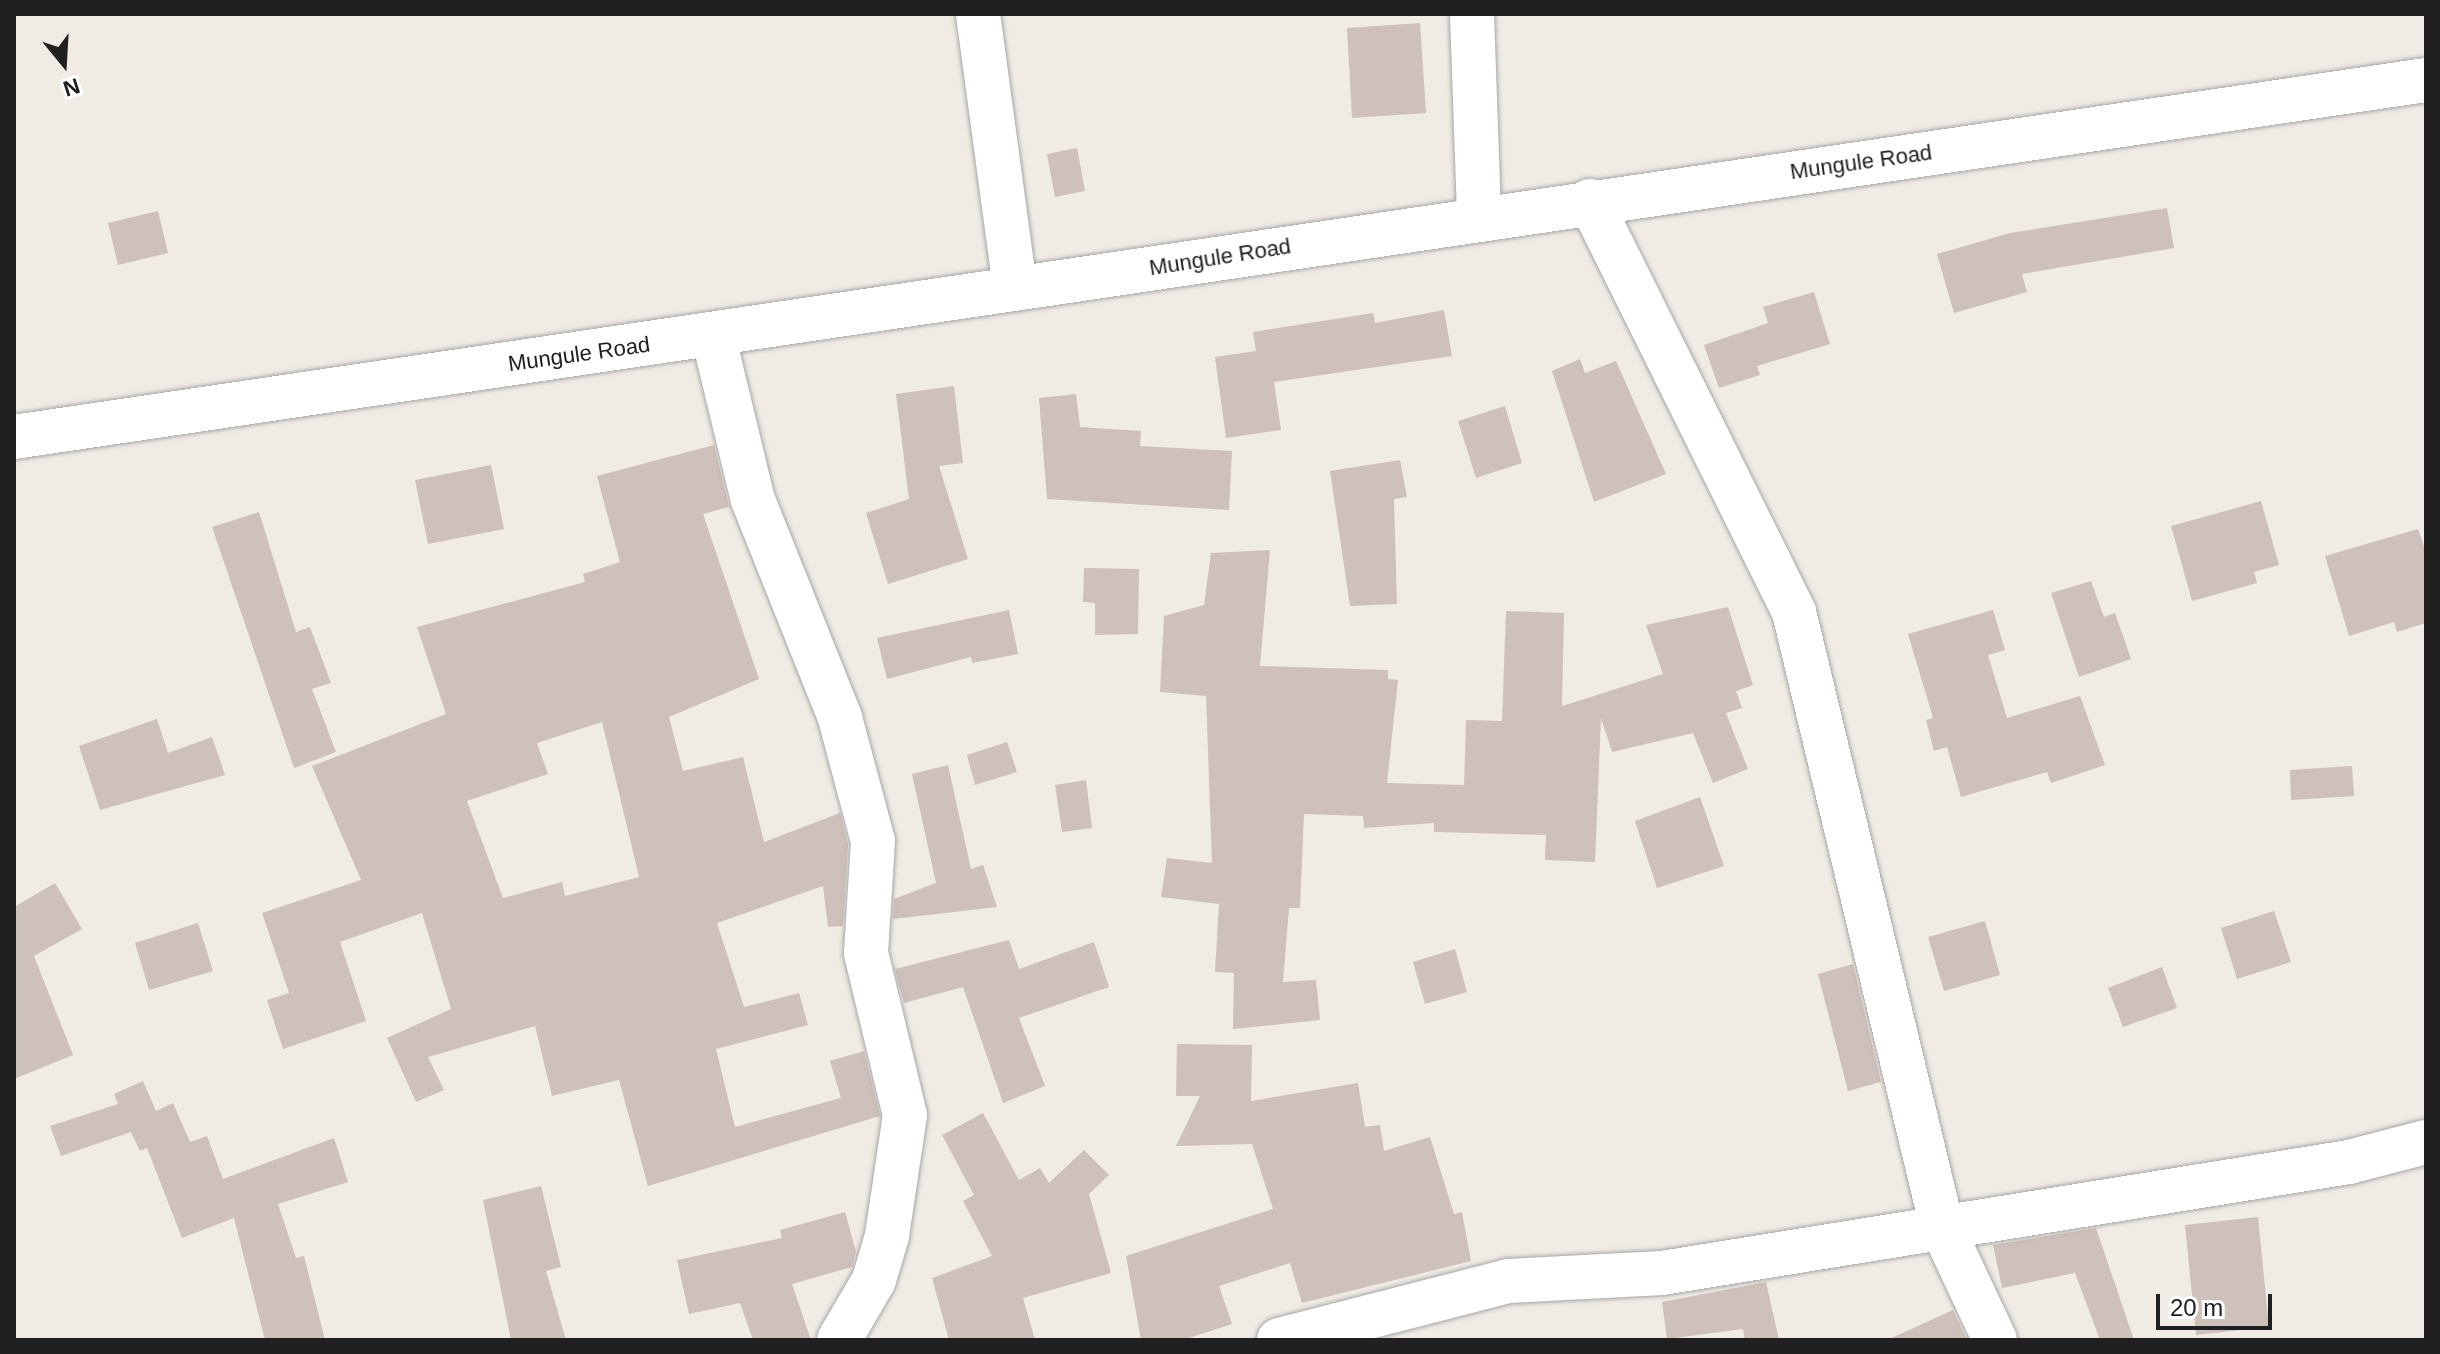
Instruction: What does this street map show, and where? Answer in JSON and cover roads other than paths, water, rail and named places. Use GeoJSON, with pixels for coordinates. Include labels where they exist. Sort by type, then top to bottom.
{"type":"FeatureCollection","features":[{"type":"Feature","properties":{"kind":"street"},"geometry":{"type":"LineString","coordinates":[[978,14],[1015,288]]}},
{"type":"Feature","properties":{"kind":"street"},"geometry":{"type":"LineString","coordinates":[[1472,14],[1479,216]]}},
{"type":"Feature","properties":{"kind":"street","name":"Mungule Road"},"geometry":{"type":"LineString","coordinates":[[14,437],[713,335],[1479,216],[2426,80]]}},
{"type":"Feature","properties":{"kind":"street"},"geometry":{"type":"LineString","coordinates":[[1590,201],[1794,612],[1942,1227],[1995,1340]]}},
{"type":"Feature","properties":{"kind":"street"},"geometry":{"type":"LineString","coordinates":[[713,335],[753,500],[840,718],[873,841],[866,953],[905,1115],[887,1236],[874,1280],[839,1340]]}},
{"type":"Feature","properties":{"kind":"street"},"geometry":{"type":"LineString","coordinates":[[1279,1340],[1508,1281],[1662,1273],[2349,1162],[2426,1142]]}}]}
